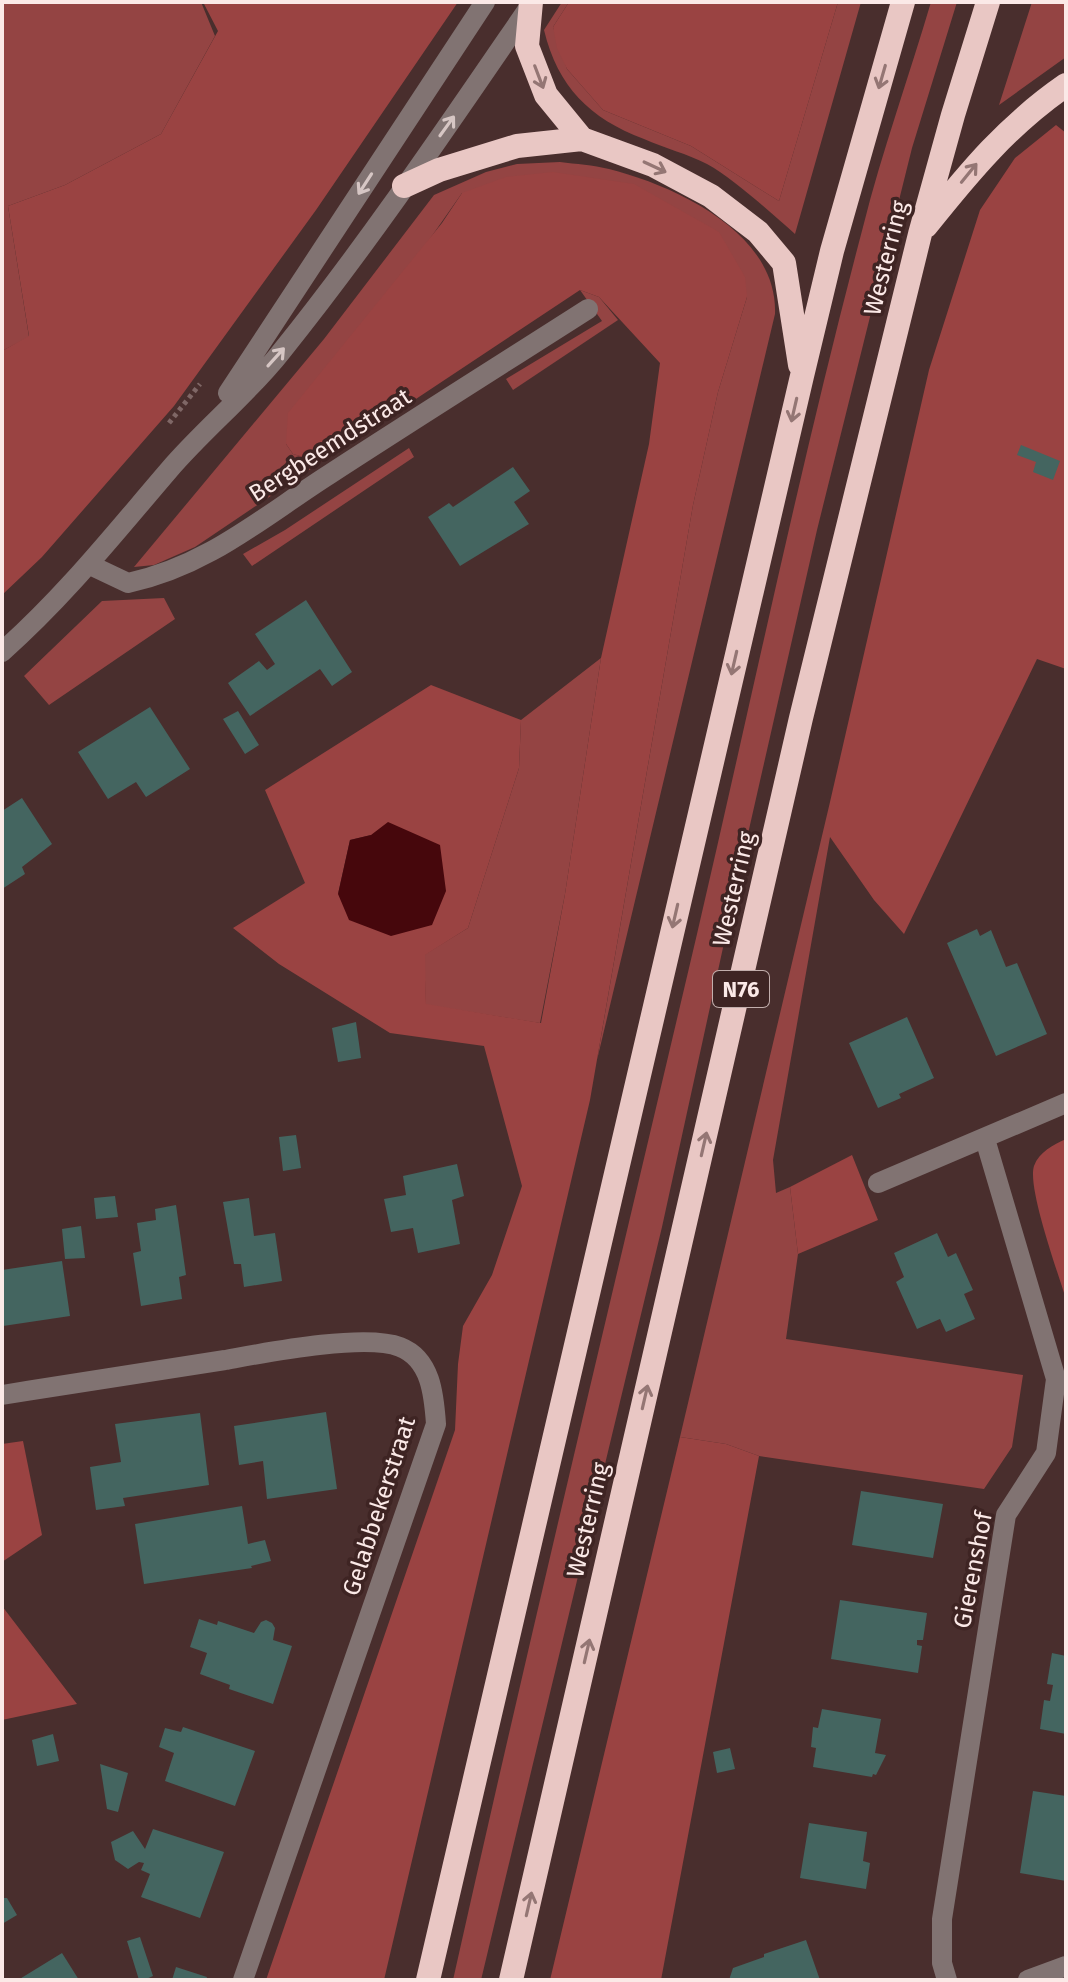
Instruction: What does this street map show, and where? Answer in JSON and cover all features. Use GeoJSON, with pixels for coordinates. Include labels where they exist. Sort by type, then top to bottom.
{"type":"FeatureCollection","features":[{"type":"Feature","properties":{"kind":"highway"},"geometry":{"type":"LineString","coordinates":[[428,1980],[832,251],[903,2]]}},
{"type":"Feature","properties":{"kind":"highway","name":"Westerring"},"geometry":{"type":"LineString","coordinates":[[511,1980],[801,718],[920,234],[988,2]]}},
{"type":"Feature","properties":{"kind":"highway"},"geometry":{"type":"LineString","coordinates":[[531,3],[527,46],[546,95],[582,139]]}},
{"type":"Feature","properties":{"kind":"highway"},"geometry":{"type":"LineString","coordinates":[[920,234],[983,155],[1039,104],[1066,85]]}},
{"type":"Feature","properties":{"kind":"highway"},"geometry":{"type":"LineString","coordinates":[[404,186],[439,170],[517,146],[582,139],[653,165],[700,189],[758,232],[784,263],[802,376]]}},
{"type":"Feature","properties":{"kind":"street"},"geometry":{"type":"LineString","coordinates":[[202,433],[485,2]]}},
{"type":"Feature","properties":{"kind":"street"},"geometry":{"type":"LineString","coordinates":[[2,652],[42,616],[90,565],[202,433],[280,354],[404,186],[531,3]]}},
{"type":"Feature","properties":{"kind":"street","name":"Bergbeemdstraat"},"geometry":{"type":"LineString","coordinates":[[90,565],[128,583],[179,568],[228,544],[327,476],[588,309]]}},
{"type":"Feature","properties":{"kind":"street"},"geometry":{"type":"LineString","coordinates":[[878,1183],[1066,1103]]}},
{"type":"Feature","properties":{"kind":"street","name":"Gierenshof"},"geometry":{"type":"LineString","coordinates":[[947,1980],[942,1963],[942,1919],[1006,1515],[1046,1453],[1056,1379],[985,1139]]}},
{"type":"Feature","properties":{"kind":"street","name":"Gelabbekerstraat"},"geometry":{"type":"LineString","coordinates":[[2,1395],[305,1347],[380,1342],[402,1347],[421,1363],[432,1384],[436,1424],[243,1980]]}},
{"type":"Feature","properties":{"kind":"street"},"geometry":{"type":"LineString","coordinates":[[1028,1980],[1066,1966]]}},
{"type":"Feature","properties":{"kind":"shaded area"},"geometry":{"type":"Polygon","coordinates":[[[2,2],[201,2],[215,36],[161,134],[65,185],[8,206],[29,337],[2,351],[2,2]]]}},
{"type":"Feature","properties":{"kind":"shaded area"},"geometry":{"type":"Polygon","coordinates":[[[203,2],[458,2],[316,210],[174,406],[42,557],[2,595],[2,351],[29,336],[8,206],[65,185],[161,134],[218,31],[203,2]]]}},
{"type":"Feature","properties":{"kind":"shaded area"},"geometry":{"type":"Polygon","coordinates":[[[562,2],[569,2],[553,27],[567,69],[603,110],[691,146],[779,201],[838,2],[861,2],[795,234],[718,170],[624,131],[579,98],[558,68],[544,30],[562,2]]]}},
{"type":"Feature","properties":{"kind":"shaded area"},"geometry":{"type":"Polygon","coordinates":[[[569,2],[838,2],[779,201],[691,146],[603,110],[567,69],[557,48],[553,27],[569,2]]]}},
{"type":"Feature","properties":{"kind":"shaded area"},"geometry":{"type":"Polygon","coordinates":[[[931,2],[957,2],[912,148],[817,530],[662,1227],[481,1980],[453,1980],[840,315],[870,199],[931,2]]]}},
{"type":"Feature","properties":{"kind":"shaded area"},"geometry":{"type":"Polygon","coordinates":[[[1032,2],[1066,2],[1066,57],[999,105],[1032,2]]]}},
{"type":"Feature","properties":{"kind":"shaded area"},"geometry":{"type":"Polygon","coordinates":[[[1056,125],[1066,133],[1066,669],[1037,659],[904,934],[874,900],[830,837],[830,802],[929,370],[980,210],[1015,158],[1056,125]]]}},
{"type":"Feature","properties":{"kind":"shaded area"},"geometry":{"type":"Polygon","coordinates":[[[560,162],[603,168],[664,187],[718,218],[741,237],[760,260],[771,285],[775,314],[597,1060],[693,505],[718,392],[747,297],[462,193],[286,444],[293,454],[321,462],[195,547],[154,565],[134,567],[324,339],[434,195],[486,172],[517,164],[560,162]]]}},
{"type":"Feature","properties":{"kind":"shaded area"},"geometry":{"type":"Polygon","coordinates":[[[553,172],[634,184],[719,232],[745,277],[747,297],[718,392],[693,505],[590,1100],[384,1980],[266,1980],[455,1430],[463,1326],[492,1275],[522,1186],[484,1046],[390,1033],[279,964],[233,928],[305,883],[265,790],[431,685],[521,720],[519,768],[468,928],[425,955],[426,1004],[541,1023],[565,894],[601,658],[649,444],[660,363],[599,297],[580,290],[321,462],[293,454],[286,444],[288,413],[442,223],[462,193],[506,177],[553,172]],[[371,835],[350,840],[338,894],[371,835]]]}},
{"type":"Feature","properties":{"kind":"shaded area"},"geometry":{"type":"Polygon","coordinates":[[[580,290],[599,297],[618,320],[513,390],[506,379],[602,321],[580,290]]]}},
{"type":"Feature","properties":{"kind":"shaded area"},"geometry":{"type":"Polygon","coordinates":[[[409,448],[414,457],[252,566],[243,554],[285,530],[409,448]]]}},
{"type":"Feature","properties":{"kind":"shaded area"},"geometry":{"type":"Polygon","coordinates":[[[164,598],[175,619],[49,705],[24,676],[102,601],[164,598]]]}},
{"type":"Feature","properties":{"kind":"shaded area"},"geometry":{"type":"Polygon","coordinates":[[[601,658],[565,894],[540,1023],[426,1005],[424,955],[468,928],[519,768],[521,720],[601,658]]]}},
{"type":"Feature","properties":{"kind":"shaded area"},"geometry":{"type":"Polygon","coordinates":[[[830,802],[830,837],[773,1160],[776,1193],[790,1187],[798,1254],[786,1339],[1023,1375],[1012,1447],[984,1489],[759,1456],[726,1444],[680,1437],[830,802]]]}},
{"type":"Feature","properties":{"kind":"shaded area"},"geometry":{"type":"Polygon","coordinates":[[[388,822],[440,845],[446,891],[432,925],[391,936],[349,920],[338,894],[350,840],[371,835],[388,822]]]}},
{"type":"Feature","properties":{"kind":"shaded area"},"geometry":{"type":"Polygon","coordinates":[[[1066,1139],[1066,1299],[1039,1210],[1033,1177],[1039,1157],[1051,1146],[1066,1139]]]}},
{"type":"Feature","properties":{"kind":"shaded area"},"geometry":{"type":"Polygon","coordinates":[[[852,1155],[878,1220],[798,1254],[790,1187],[852,1155]]]}},
{"type":"Feature","properties":{"kind":"shaded area"},"geometry":{"type":"Polygon","coordinates":[[[680,1437],[726,1444],[759,1456],[661,1980],[550,1980],[680,1437]]]}},
{"type":"Feature","properties":{"kind":"shaded area"},"geometry":{"type":"Polygon","coordinates":[[[23,1441],[42,1535],[2,1562],[2,1444],[23,1441]]]}},
{"type":"Feature","properties":{"kind":"shaded area"},"geometry":{"type":"Polygon","coordinates":[[[2,1606],[77,1704],[2,1720],[2,1606]]]}},
{"type":"Feature","properties":{"kind":"building"},"geometry":{"type":"Polygon","coordinates":[[[1021,445],[1060,461],[1053,480],[1033,472],[1036,462],[1017,455],[1021,445]]]}},
{"type":"Feature","properties":{"kind":"building"},"geometry":{"type":"Polygon","coordinates":[[[513,467],[530,491],[514,502],[529,524],[460,566],[428,517],[449,503],[453,507],[513,467]]]}},
{"type":"Feature","properties":{"kind":"building"},"geometry":{"type":"Polygon","coordinates":[[[306,600],[352,672],[332,686],[320,669],[250,716],[228,683],[259,661],[267,670],[275,664],[255,634],[306,600]]]}},
{"type":"Feature","properties":{"kind":"building"},"geometry":{"type":"Polygon","coordinates":[[[150,707],[190,769],[146,797],[136,782],[108,799],[78,752],[150,707]]]}},
{"type":"Feature","properties":{"kind":"building"},"geometry":{"type":"Polygon","coordinates":[[[238,711],[259,745],[245,754],[223,719],[238,711]]]}},
{"type":"Feature","properties":{"kind":"building"},"geometry":{"type":"Polygon","coordinates":[[[22,798],[52,844],[22,867],[25,874],[2,889],[2,811],[22,798]]]}},
{"type":"Feature","properties":{"kind":"building"},"geometry":{"type":"Polygon","coordinates":[[[977,929],[980,936],[991,930],[1006,967],[1017,963],[1047,1034],[996,1056],[947,943],[977,929]]]}},
{"type":"Feature","properties":{"kind":"building"},"geometry":{"type":"Polygon","coordinates":[[[907,1017],[934,1078],[899,1094],[901,1098],[878,1108],[849,1043],[907,1017]]]}},
{"type":"Feature","properties":{"kind":"building"},"geometry":{"type":"Polygon","coordinates":[[[356,1022],[361,1058],[338,1062],[332,1028],[356,1022]]]}},
{"type":"Feature","properties":{"kind":"building"},"geometry":{"type":"Polygon","coordinates":[[[296,1135],[301,1168],[283,1171],[279,1137],[296,1135]]]}},
{"type":"Feature","properties":{"kind":"building"},"geometry":{"type":"Polygon","coordinates":[[[457,1164],[464,1196],[452,1200],[460,1244],[418,1253],[413,1228],[391,1232],[384,1199],[406,1195],[403,1176],[457,1164]]]}},
{"type":"Feature","properties":{"kind":"building"},"geometry":{"type":"Polygon","coordinates":[[[115,1196],[118,1217],[96,1219],[94,1198],[115,1196]]]}},
{"type":"Feature","properties":{"kind":"building"},"geometry":{"type":"Polygon","coordinates":[[[249,1198],[254,1236],[275,1233],[282,1281],[244,1287],[241,1264],[234,1264],[223,1202],[249,1198]]]}},
{"type":"Feature","properties":{"kind":"building"},"geometry":{"type":"Polygon","coordinates":[[[176,1205],[186,1275],[179,1277],[182,1299],[141,1306],[133,1253],[141,1251],[137,1223],[156,1220],[155,1209],[176,1205]]]}},
{"type":"Feature","properties":{"kind":"building"},"geometry":{"type":"Polygon","coordinates":[[[81,1226],[85,1258],[65,1259],[62,1229],[81,1226]]]}},
{"type":"Feature","properties":{"kind":"building"},"geometry":{"type":"Polygon","coordinates":[[[937,1233],[948,1257],[956,1253],[973,1290],[964,1294],[975,1319],[946,1332],[940,1319],[917,1329],[896,1282],[904,1277],[894,1253],[937,1233]]]}},
{"type":"Feature","properties":{"kind":"building"},"geometry":{"type":"Polygon","coordinates":[[[62,1261],[70,1316],[3,1326],[2,1270],[62,1261]]]}},
{"type":"Feature","properties":{"kind":"building"},"geometry":{"type":"Polygon","coordinates":[[[326,1412],[337,1489],[267,1499],[263,1461],[239,1465],[234,1426],[326,1412]]]}},
{"type":"Feature","properties":{"kind":"building"},"geometry":{"type":"Polygon","coordinates":[[[200,1413],[209,1485],[123,1498],[125,1506],[96,1510],[90,1467],[121,1462],[115,1424],[200,1413]]]}},
{"type":"Feature","properties":{"kind":"building"},"geometry":{"type":"Polygon","coordinates":[[[861,1491],[943,1504],[933,1558],[852,1545],[861,1491]]]}},
{"type":"Feature","properties":{"kind":"building"},"geometry":{"type":"Polygon","coordinates":[[[242,1506],[248,1544],[265,1540],[271,1561],[252,1568],[144,1584],[135,1524],[242,1506]]]}},
{"type":"Feature","properties":{"kind":"building"},"geometry":{"type":"Polygon","coordinates":[[[840,1600],[927,1613],[923,1640],[917,1640],[917,1645],[922,1646],[918,1673],[831,1659],[840,1600]]]}},
{"type":"Feature","properties":{"kind":"building"},"geometry":{"type":"Polygon","coordinates":[[[199,1619],[217,1625],[218,1621],[254,1633],[261,1622],[266,1620],[272,1623],[275,1628],[273,1640],[292,1646],[273,1704],[229,1689],[230,1685],[200,1674],[207,1653],[190,1647],[199,1619]]]}},
{"type":"Feature","properties":{"kind":"building"},"geometry":{"type":"Polygon","coordinates":[[[1052,1653],[1066,1656],[1066,1734],[1040,1729],[1044,1700],[1050,1701],[1053,1685],[1047,1684],[1052,1653]]]}},
{"type":"Feature","properties":{"kind":"building"},"geometry":{"type":"Polygon","coordinates":[[[822,1709],[881,1719],[875,1753],[886,1755],[876,1775],[872,1777],[813,1767],[816,1748],[811,1747],[813,1727],[818,1728],[822,1709]]]}},
{"type":"Feature","properties":{"kind":"building"},"geometry":{"type":"Polygon","coordinates":[[[183,1727],[255,1751],[235,1806],[165,1781],[174,1753],[159,1747],[165,1728],[181,1732],[183,1727]]]}},
{"type":"Feature","properties":{"kind":"building"},"geometry":{"type":"Polygon","coordinates":[[[53,1734],[59,1761],[37,1766],[32,1740],[53,1734]]]}},
{"type":"Feature","properties":{"kind":"building"},"geometry":{"type":"Polygon","coordinates":[[[730,1748],[735,1769],[717,1773],[713,1752],[730,1748]]]}},
{"type":"Feature","properties":{"kind":"building"},"geometry":{"type":"Polygon","coordinates":[[[100,1764],[128,1773],[118,1812],[107,1809],[100,1764]]]}},
{"type":"Feature","properties":{"kind":"building"},"geometry":{"type":"Polygon","coordinates":[[[1033,1791],[1066,1796],[1066,1881],[1020,1873],[1033,1791]]]}},
{"type":"Feature","properties":{"kind":"building"},"geometry":{"type":"Polygon","coordinates":[[[809,1823],[867,1832],[863,1861],[870,1863],[866,1889],[800,1878],[809,1823]]]}},
{"type":"Feature","properties":{"kind":"building"},"geometry":{"type":"Polygon","coordinates":[[[153,1829],[224,1852],[200,1918],[141,1897],[150,1874],[141,1870],[144,1863],[139,1862],[128,1869],[115,1860],[111,1842],[133,1831],[145,1849],[153,1829]]]}},
{"type":"Feature","properties":{"kind":"building"},"geometry":{"type":"Polygon","coordinates":[[[2,1898],[7,1898],[17,1915],[2,1924],[2,1898]]]}},
{"type":"Feature","properties":{"kind":"building"},"geometry":{"type":"Polygon","coordinates":[[[140,1937],[153,1976],[144,1980],[139,1980],[127,1941],[140,1937]]]}},
{"type":"Feature","properties":{"kind":"building"},"geometry":{"type":"Polygon","coordinates":[[[806,1940],[820,1980],[729,1980],[733,1968],[806,1940]]]}},
{"type":"Feature","properties":{"kind":"building"},"geometry":{"type":"Polygon","coordinates":[[[62,1953],[79,1980],[18,1980],[62,1953]]]}},
{"type":"Feature","properties":{"kind":"building"},"geometry":{"type":"Polygon","coordinates":[[[176,1967],[207,1977],[206,1980],[172,1980],[176,1967]]]}}]}
